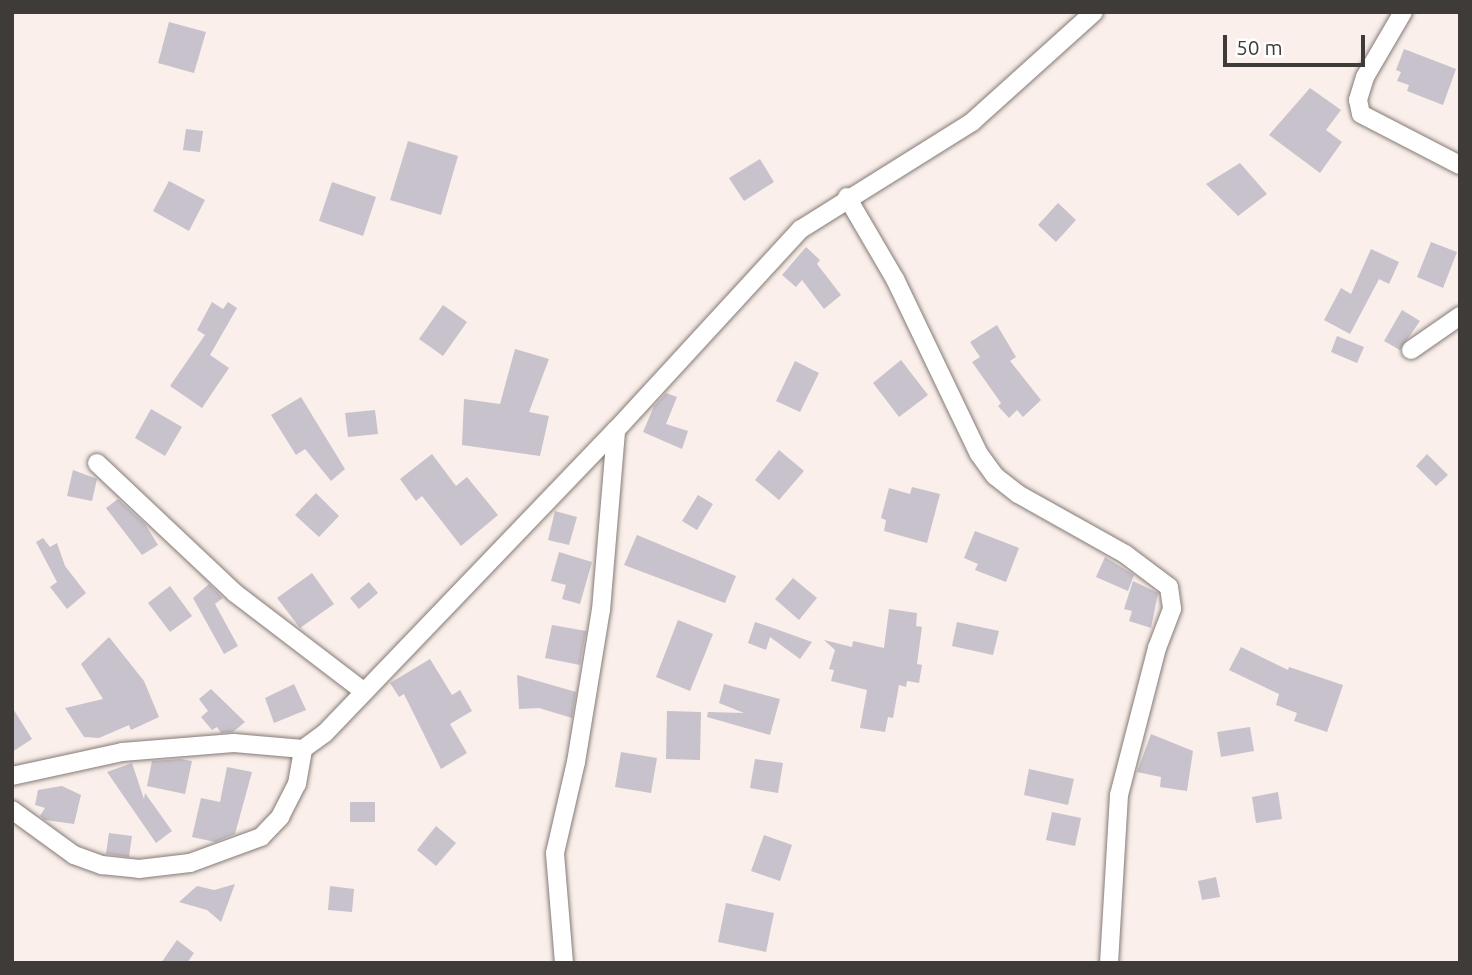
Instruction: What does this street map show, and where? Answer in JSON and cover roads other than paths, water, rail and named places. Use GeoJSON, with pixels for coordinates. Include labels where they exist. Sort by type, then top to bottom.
{"type":"FeatureCollection","features":[{"type":"Feature","properties":{"kind":"street"},"geometry":{"type":"LineString","coordinates":[[12,776],[122,751],[234,743],[303,749],[325,733],[362,690],[616,429],[801,229],[847,197],[972,122],[1094,12]]}},
{"type":"Feature","properties":{"kind":"street"},"geometry":{"type":"LineString","coordinates":[[1403,12],[1365,77],[1358,100],[1361,114],[1460,165]]}},
{"type":"Feature","properties":{"kind":"street"},"geometry":{"type":"LineString","coordinates":[[847,197],[895,279],[979,454],[995,476],[1018,494],[1125,554],[1169,587],[1172,609],[1157,648],[1119,794],[1109,963]]}},
{"type":"Feature","properties":{"kind":"street"},"geometry":{"type":"LineString","coordinates":[[1411,350],[1460,316]]}},
{"type":"Feature","properties":{"kind":"street"},"geometry":{"type":"LineString","coordinates":[[564,963],[555,853],[576,762],[601,610],[616,429]]}},
{"type":"Feature","properties":{"kind":"street"},"geometry":{"type":"LineString","coordinates":[[97,463],[235,593],[362,690]]}},
{"type":"Feature","properties":{"kind":"street"},"geometry":{"type":"LineString","coordinates":[[12,810],[74,855],[102,865],[139,869],[190,863],[261,837],[297,784],[303,749]]}}]}
